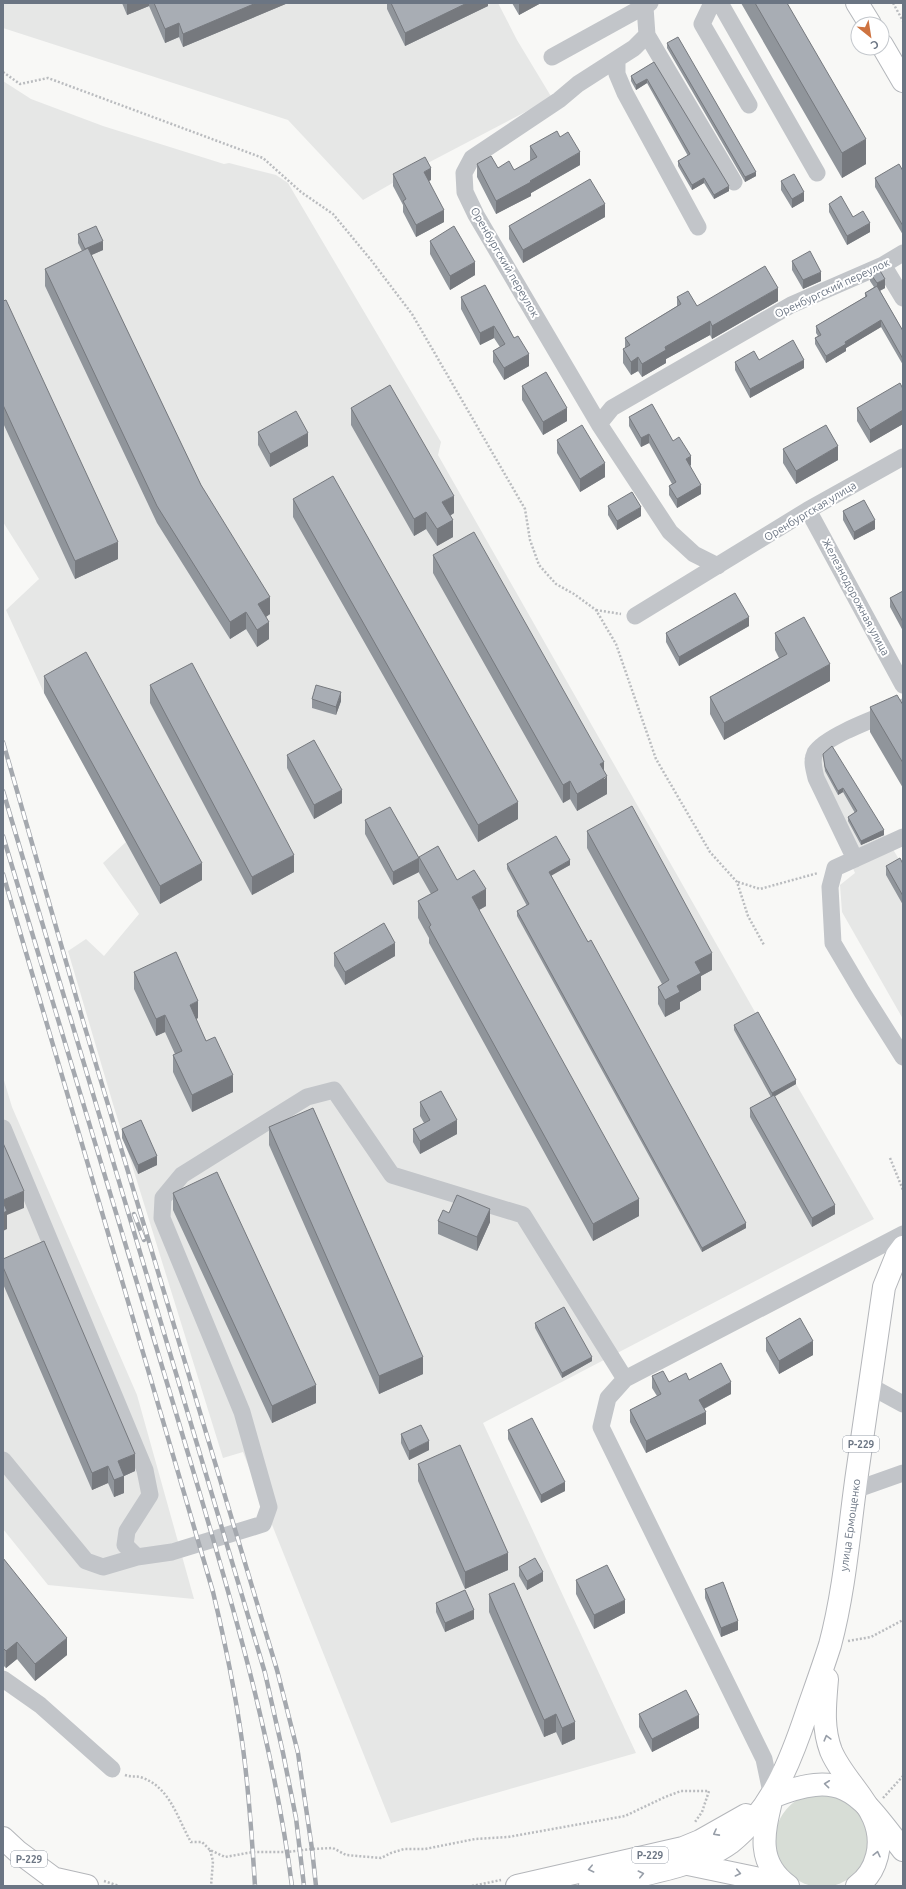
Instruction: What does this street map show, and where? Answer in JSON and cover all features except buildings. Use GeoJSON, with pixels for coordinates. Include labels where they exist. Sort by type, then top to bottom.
{"type":"FeatureCollection","features":[{"type":"Feature","properties":{"kind":"main road"},"geometry":{"type":"LineString","coordinates":[[857,3],[865,16]]}},
{"type":"Feature","properties":{"kind":"main road"},"geometry":{"type":"LineString","coordinates":[[888,56],[903,81]]}},
{"type":"Feature","properties":{"kind":"main road","name":"улица Ермощенко"},"geometry":{"type":"LineString","coordinates":[[772,1797],[792,1755],[830,1644],[845,1567],[884,1287],[897,1255],[903,1247]]}},
{"type":"Feature","properties":{"kind":"main road","name":"Р-229"},"geometry":{"type":"LineString","coordinates":[[830,1644],[824,1719],[827,1738],[840,1767],[871,1811],[878,1829],[878,1849],[875,1862],[869,1874],[857,1886]]}},
{"type":"Feature","properties":{"kind":"main road"},"geometry":{"type":"LineString","coordinates":[[788,1886],[775,1874],[766,1857],[764,1848],[765,1828],[772,1797],[809,1784],[828,1784],[848,1790],[857,1796],[903,1850]]}},
{"type":"Feature","properties":{"kind":"main road","name":"Р-229"},"geometry":{"type":"LineString","coordinates":[[590,1886],[686,1863],[709,1855],[729,1844],[752,1824],[772,1797]]}},
{"type":"Feature","properties":{"kind":"main road","name":"Р-229"},"geometry":{"type":"LineString","coordinates":[[517,1886],[683,1848],[720,1830],[772,1797]]}},
{"type":"Feature","properties":{"kind":"main road","name":"Р-229"},"geometry":{"type":"LineString","coordinates":[[3,1838],[17,1851],[60,1882],[94,1883]]}},
{"type":"Feature","properties":{"kind":"main road","name":"Р-229"},"geometry":{"type":"LineString","coordinates":[[686,1863],[760,1879],[778,1886]]}},
{"type":"Feature","properties":{"kind":"street"},"geometry":{"type":"LineString","coordinates":[[712,3],[702,24],[749,105]]}},
{"type":"Feature","properties":{"kind":"street"},"geometry":{"type":"LineString","coordinates":[[720,3],[817,173]]}},
{"type":"Feature","properties":{"kind":"street"},"geometry":{"type":"LineString","coordinates":[[552,57],[647,5],[647,35],[734,182]]}},
{"type":"Feature","properties":{"kind":"street","name":"Оренбургский переулок"},"geometry":{"type":"LineString","coordinates":[[647,35],[634,48],[578,84],[559,100],[472,158],[464,172],[465,192],[476,216],[599,424],[670,532],[694,554],[718,566]]}},
{"type":"Feature","properties":{"kind":"street"},"geometry":{"type":"LineString","coordinates":[[617,59],[617,74],[625,93],[698,227]]}},
{"type":"Feature","properties":{"kind":"street","name":"Оренбургский переулок"},"geometry":{"type":"LineString","coordinates":[[599,424],[612,408],[791,305],[883,265],[903,253]]}},
{"type":"Feature","properties":{"kind":"street"},"geometry":{"type":"LineString","coordinates":[[883,265],[903,298]]}},
{"type":"Feature","properties":{"kind":"street","name":"Оренбургская улица"},"geometry":{"type":"LineString","coordinates":[[635,616],[808,510],[903,457]]}},
{"type":"Feature","properties":{"kind":"street","name":"Железнодорожная улица"},"geometry":{"type":"LineString","coordinates":[[808,510],[903,685]]}},
{"type":"Feature","properties":{"kind":"street"},"geometry":{"type":"LineString","coordinates":[[855,859],[816,778],[812,763],[816,753],[836,736],[903,707]]}},
{"type":"Feature","properties":{"kind":"street"},"geometry":{"type":"LineString","coordinates":[[903,836],[835,868],[830,887],[833,943],[903,1057]]}},
{"type":"Feature","properties":{"kind":"street"},"geometry":{"type":"LineString","coordinates":[[3,1460],[86,1561],[103,1567],[137,1557],[172,1552],[263,1524],[269,1507],[242,1412],[162,1218],[162,1198],[182,1175],[306,1097],[334,1090],[392,1175],[523,1215],[625,1378]]}},
{"type":"Feature","properties":{"kind":"street"},"geometry":{"type":"LineString","coordinates":[[3,1128],[145,1470],[150,1495],[127,1531],[125,1545],[137,1557]]}},
{"type":"Feature","properties":{"kind":"street"},"geometry":{"type":"LineString","coordinates":[[772,1797],[764,1759],[601,1427],[608,1398],[625,1378],[903,1234]]}},
{"type":"Feature","properties":{"kind":"street"},"geometry":{"type":"LineString","coordinates":[[870,1386],[903,1404]]}},
{"type":"Feature","properties":{"kind":"street"},"geometry":{"type":"LineString","coordinates":[[855,1490],[903,1473]]}},
{"type":"Feature","properties":{"kind":"street"},"geometry":{"type":"LineString","coordinates":[[3,1679],[40,1706],[112,1769]]}},
{"type":"Feature","properties":{"kind":"path"},"geometry":{"type":"LineString","coordinates":[[893,3],[903,21]]}},
{"type":"Feature","properties":{"kind":"path"},"geometry":{"type":"LineString","coordinates":[[3,72],[20,84],[48,78],[263,158],[301,192],[333,214],[371,260],[412,314],[441,362],[525,510],[530,540],[539,565],[556,584],[574,594],[596,610],[616,644],[656,759],[710,852],[737,882],[748,916],[764,945]]}},
{"type":"Feature","properties":{"kind":"path"},"geometry":{"type":"LineString","coordinates":[[596,610],[635,616]]}},
{"type":"Feature","properties":{"kind":"path"},"geometry":{"type":"LineString","coordinates":[[737,882],[760,889],[835,868]]}},
{"type":"Feature","properties":{"kind":"path"},"geometry":{"type":"LineString","coordinates":[[890,1158],[903,1190]]}},
{"type":"Feature","properties":{"kind":"path"},"geometry":{"type":"LineString","coordinates":[[830,1644],[871,1637],[903,1620]]}},
{"type":"Feature","properties":{"kind":"path"},"geometry":{"type":"LineString","coordinates":[[112,1769],[126,1776],[140,1777],[165,1792],[191,1842],[202,1842],[210,1850],[225,1857],[253,1852],[288,1852],[333,1848],[346,1855],[381,1858],[391,1852],[404,1849],[425,1849],[475,1839],[508,1837],[625,1816],[681,1791],[709,1791]]}},
{"type":"Feature","properties":{"kind":"path"},"geometry":{"type":"LineString","coordinates":[[871,1811],[903,1776]]}},
{"type":"Feature","properties":{"kind":"path"},"geometry":{"type":"LineString","coordinates":[[210,1850],[213,1861],[211,1886]]}},
{"type":"Feature","properties":{"kind":"path"},"geometry":{"type":"LineString","coordinates":[[94,1883],[119,1886]]}},
{"type":"Feature","properties":{"kind":"shaded area"},"geometry":{"type":"Polygon","coordinates":[[[3,3],[498,3],[517,40],[552,98],[424,165],[363,200],[288,120],[3,28],[3,3]]]}},
{"type":"Feature","properties":{"kind":"shaded area"},"geometry":{"type":"Polygon","coordinates":[[[3,81],[31,99],[103,126],[224,164],[229,163],[276,175],[288,183],[441,442],[438,455],[874,1219],[483,1423],[636,1753],[391,1823],[243,1452],[223,1458],[113,1104],[68,951],[86,939],[104,956],[139,914],[103,863],[126,842],[44,693],[6,610],[39,579],[3,522],[3,81]]]}},
{"type":"Feature","properties":{"kind":"shaded area"},"geometry":{"type":"Polygon","coordinates":[[[829,743],[903,866],[903,1019],[842,912],[840,885],[855,873],[804,758],[829,743]]]}},
{"type":"Feature","properties":{"kind":"shaded area"},"geometry":{"type":"Polygon","coordinates":[[[3,1077],[12,1107],[137,1395],[194,1599],[48,1585],[3,1529],[3,1077]]]}},
{"type":"Feature","properties":{"kind":"shaded area"},"geometry":{"type":"Polygon","coordinates":[[[822,1793],[840,1797],[855,1807],[865,1822],[869,1840],[865,1858],[855,1873],[840,1883],[822,1887],[804,1883],[789,1873],[779,1858],[775,1840],[779,1822],[789,1807],[804,1797],[822,1793]]]}},
{"type":"Feature","properties":{"kind":"railway"},"geometry":{"type":"LineString","coordinates":[[3,742],[83,1021],[277,1670],[298,1753],[316,1886]]}},
{"type":"Feature","properties":{"kind":"railway"},"geometry":{"type":"LineString","coordinates":[[3,791],[265,1673],[296,1818],[304,1886]]}},
{"type":"Feature","properties":{"kind":"railway"},"geometry":{"type":"LineString","coordinates":[[3,836],[155,1341],[227,1588],[258,1706],[283,1826],[292,1886]]}},
{"type":"Feature","properties":{"kind":"railway"},"geometry":{"type":"LineString","coordinates":[[3,874],[213,1592],[222,1629],[242,1741],[255,1886]]}},
{"type":"Feature","properties":{"kind":"railway"},"geometry":{"type":"LineString","coordinates":[[134,1214],[144,1240]]}}]}
